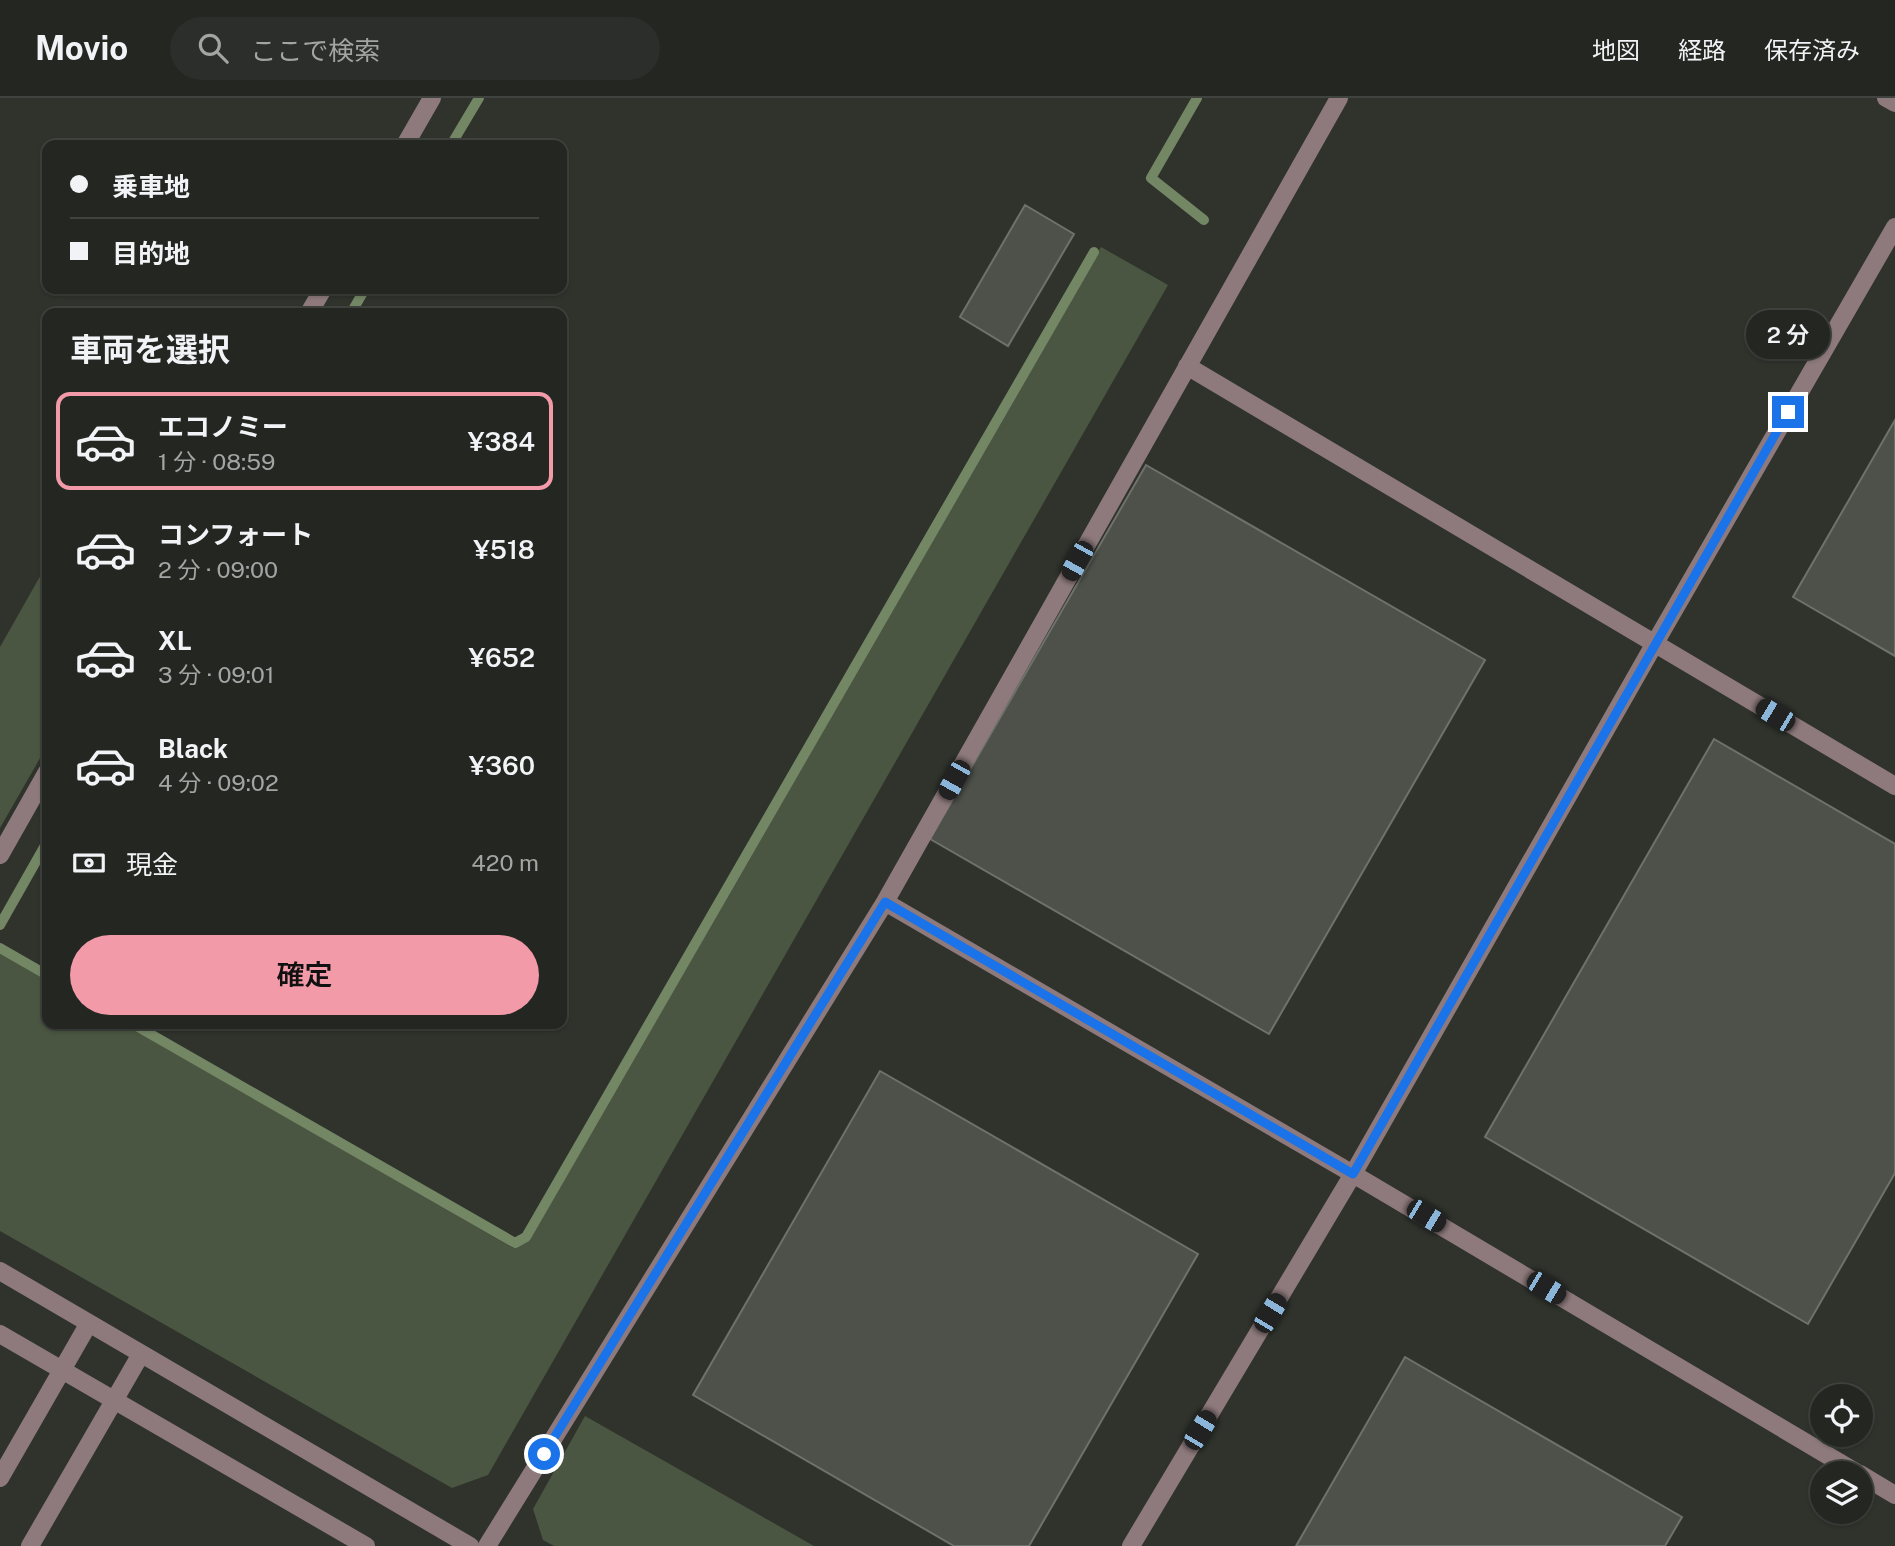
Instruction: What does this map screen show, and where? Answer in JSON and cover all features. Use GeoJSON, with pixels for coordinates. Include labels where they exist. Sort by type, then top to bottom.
{"type":"FeatureCollection","features":[{"type":"Feature","properties":{"kind":"street"},"geometry":{"type":"LineString","coordinates":[[408,140],[432,98]]}},
{"type":"Feature","properties":{"kind":"street"},"geometry":{"type":"LineString","coordinates":[[487,1546],[885,902],[1339,98]]}},
{"type":"Feature","properties":{"kind":"street"},"geometry":{"type":"LineString","coordinates":[[1886,98],[1895,103]]}},
{"type":"Feature","properties":{"kind":"street"},"geometry":{"type":"LineString","coordinates":[[1131,1546],[1353,1174],[1895,227]]}},
{"type":"Feature","properties":{"kind":"street"},"geometry":{"type":"LineString","coordinates":[[1187,366],[1895,786]]}},
{"type":"Feature","properties":{"kind":"street"},"geometry":{"type":"LineString","coordinates":[[0,855],[42,781]]}},
{"type":"Feature","properties":{"kind":"street"},"geometry":{"type":"LineString","coordinates":[[885,902],[1353,1174],[1838,1461]]}},
{"type":"Feature","properties":{"kind":"street"},"geometry":{"type":"LineString","coordinates":[[0,1271],[470,1546]]}},
{"type":"Feature","properties":{"kind":"street"},"geometry":{"type":"LineString","coordinates":[[0,1478],[89,1324]]}},
{"type":"Feature","properties":{"kind":"street"},"geometry":{"type":"LineString","coordinates":[[0,1334],[366,1546]]}},
{"type":"Feature","properties":{"kind":"street"},"geometry":{"type":"LineString","coordinates":[[30,1546],[141,1354]]}},
{"type":"Feature","properties":{"kind":"street"},"geometry":{"type":"LineString","coordinates":[[1873,1482],[1895,1495]]}},
{"type":"Feature","properties":{"kind":"green space"},"geometry":{"type":"Polygon","coordinates":[[[1101,247],[1168,285],[488,1475],[452,1488],[0,1231],[0,952],[42,976],[42,1029],[134,1029],[513,1248],[527,1242],[1101,247]]]}},
{"type":"Feature","properties":{"kind":"green space"},"geometry":{"type":"Polygon","coordinates":[[[42,573],[42,755],[0,828],[0,647],[42,573]]]}},
{"type":"Feature","properties":{"kind":"green space"},"geometry":{"type":"Polygon","coordinates":[[[585,1416],[814,1546],[554,1546],[543,1540],[533,1509],[585,1416]]]}},
{"type":"Feature","properties":{"kind":"building"},"geometry":{"type":"Polygon","coordinates":[[[1025,205],[1074,234],[1008,346],[960,317],[1025,205]]]}},
{"type":"Feature","properties":{"kind":"building"},"geometry":{"type":"Polygon","coordinates":[[[1895,420],[1895,656],[1793,597],[1895,420]]]}},
{"type":"Feature","properties":{"kind":"building"},"geometry":{"type":"Polygon","coordinates":[[[1146,465],[1485,660],[1269,1034],[930,839],[1146,465]]]}},
{"type":"Feature","properties":{"kind":"building"},"geometry":{"type":"Polygon","coordinates":[[[1714,739],[1895,844],[1895,1173],[1808,1324],[1485,1137],[1714,739]]]}},
{"type":"Feature","properties":{"kind":"building"},"geometry":{"type":"Polygon","coordinates":[[[880,1071],[1198,1254],[1029,1546],[954,1546],[693,1395],[880,1071]]]}},
{"type":"Feature","properties":{"kind":"building"},"geometry":{"type":"Polygon","coordinates":[[[1405,1357],[1682,1517],[1665,1546],[1296,1546],[1405,1357]]]}},
{"type":"Feature","properties":{"kind":"waterway"},"geometry":{"type":"LineString","coordinates":[[454,140],[479,98]]}},
{"type":"Feature","properties":{"kind":"waterway"},"geometry":{"type":"LineString","coordinates":[[1197,98],[1151,178],[1204,220]]}},
{"type":"Feature","properties":{"kind":"waterway"},"geometry":{"type":"LineString","coordinates":[[142,1029],[515,1243],[526,1237],[1094,252]]}},
{"type":"Feature","properties":{"kind":"waterway"},"geometry":{"type":"LineString","coordinates":[[354,308],[362,294]]}},
{"type":"Feature","properties":{"kind":"waterway"},"geometry":{"type":"LineString","coordinates":[[0,925],[42,851]]}},
{"type":"Feature","properties":{"kind":"waterway"},"geometry":{"type":"LineString","coordinates":[[0,948],[42,972]]}},
{"type":"Feature","properties":{"kind":"route"},"geometry":{"type":"LineString","coordinates":[[544,1454],[885,902],[1353,1174],[1788,412]]}}]}
